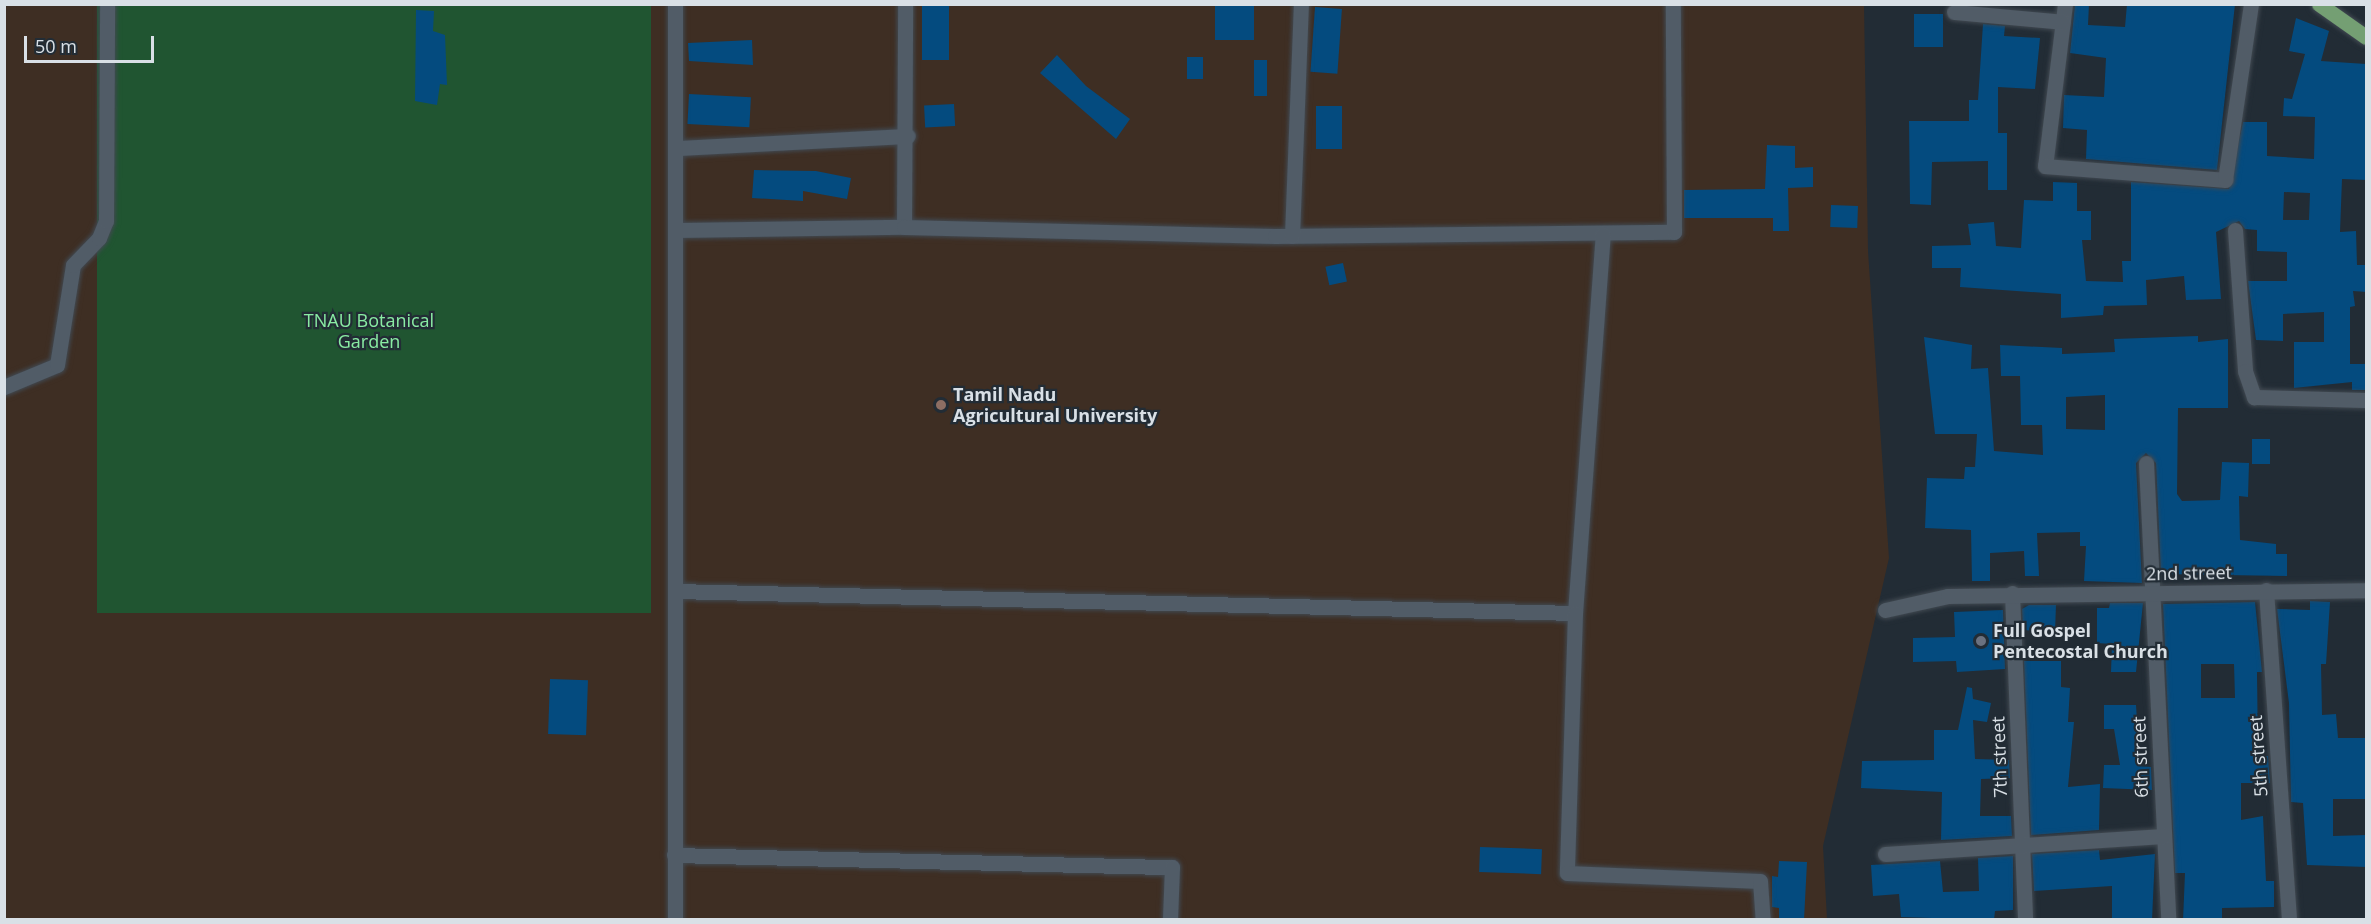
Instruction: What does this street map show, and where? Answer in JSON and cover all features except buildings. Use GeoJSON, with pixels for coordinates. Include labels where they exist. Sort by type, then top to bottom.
{"type":"FeatureCollection","features":[{"type":"Feature","properties":{"kind":"main road"},"geometry":{"type":"LineString","coordinates":[[2319,4],[2367,37]]}},
{"type":"Feature","properties":{"kind":"street"},"geometry":{"type":"LineString","coordinates":[[4,387],[57,365],[73,265],[99,238],[106,221],[107,4]]}},
{"type":"Feature","properties":{"kind":"street"},"geometry":{"type":"LineString","coordinates":[[675,4],[677,148],[675,920]]}},
{"type":"Feature","properties":{"kind":"street"},"geometry":{"type":"LineString","coordinates":[[904,227],[908,136],[905,4]]}},
{"type":"Feature","properties":{"kind":"street"},"geometry":{"type":"LineString","coordinates":[[1292,236],[1301,4]]}},
{"type":"Feature","properties":{"kind":"street"},"geometry":{"type":"LineString","coordinates":[[677,230],[904,227],[1292,236],[1674,232],[1673,4]]}},
{"type":"Feature","properties":{"kind":"street"},"geometry":{"type":"LineString","coordinates":[[2065,4],[2045,166],[2225,180],[2251,4]]}},
{"type":"Feature","properties":{"kind":"street"},"geometry":{"type":"LineString","coordinates":[[1954,12],[2063,22]]}},
{"type":"Feature","properties":{"kind":"street"},"geometry":{"type":"LineString","coordinates":[[677,148],[908,136]]}},
{"type":"Feature","properties":{"kind":"street"},"geometry":{"type":"LineString","coordinates":[[2235,230],[2245,371],[2254,397],[2367,400]]}},
{"type":"Feature","properties":{"kind":"street"},"geometry":{"type":"LineString","coordinates":[[1603,234],[1575,613],[1566,873],[1760,881],[1764,920]]}},
{"type":"Feature","properties":{"kind":"street","name":"6th street"},"geometry":{"type":"LineString","coordinates":[[2146,463],[2168,920]]}},
{"type":"Feature","properties":{"kind":"street","name":"5th street"},"geometry":{"type":"LineString","coordinates":[[2266,590],[2289,920]]}},
{"type":"Feature","properties":{"kind":"street","name":"2nd street"},"geometry":{"type":"LineString","coordinates":[[1885,610],[1948,596],[2012,593],[2367,590]]}},
{"type":"Feature","properties":{"kind":"street"},"geometry":{"type":"LineString","coordinates":[[675,591],[1575,613]]}},
{"type":"Feature","properties":{"kind":"street","name":"7th street"},"geometry":{"type":"LineString","coordinates":[[2012,593],[2025,920]]}},
{"type":"Feature","properties":{"kind":"street"},"geometry":{"type":"LineString","coordinates":[[1885,854],[2163,836]]}},
{"type":"Feature","properties":{"kind":"street"},"geometry":{"type":"LineString","coordinates":[[674,855],[1172,867],[1170,920]]}},
{"type":"Feature","properties":{"kind":"shaded area","name":"Tamil Nadu Agricultural University"},"geometry":{"type":"Polygon","coordinates":[[[5,5],[1864,5],[1868,251],[1889,558],[1823,846],[1827,919],[5,920],[5,5]]]}},
{"type":"Feature","properties":{"kind":"green space","name":"TNAU Botanical Garden"},"geometry":{"type":"Polygon","coordinates":[[[97,5],[651,5],[651,613],[97,613],[97,5]]]}},
{"type":"Feature","properties":{"kind":"place","name":"Tamil Nadu Agricultural University"},"geometry":{"type":"Point","coordinates":[941,405]}},
{"type":"Feature","properties":{"kind":"place","name":"Full Gospel Pentecostal Church"},"geometry":{"type":"Point","coordinates":[1981,641]}}]}
